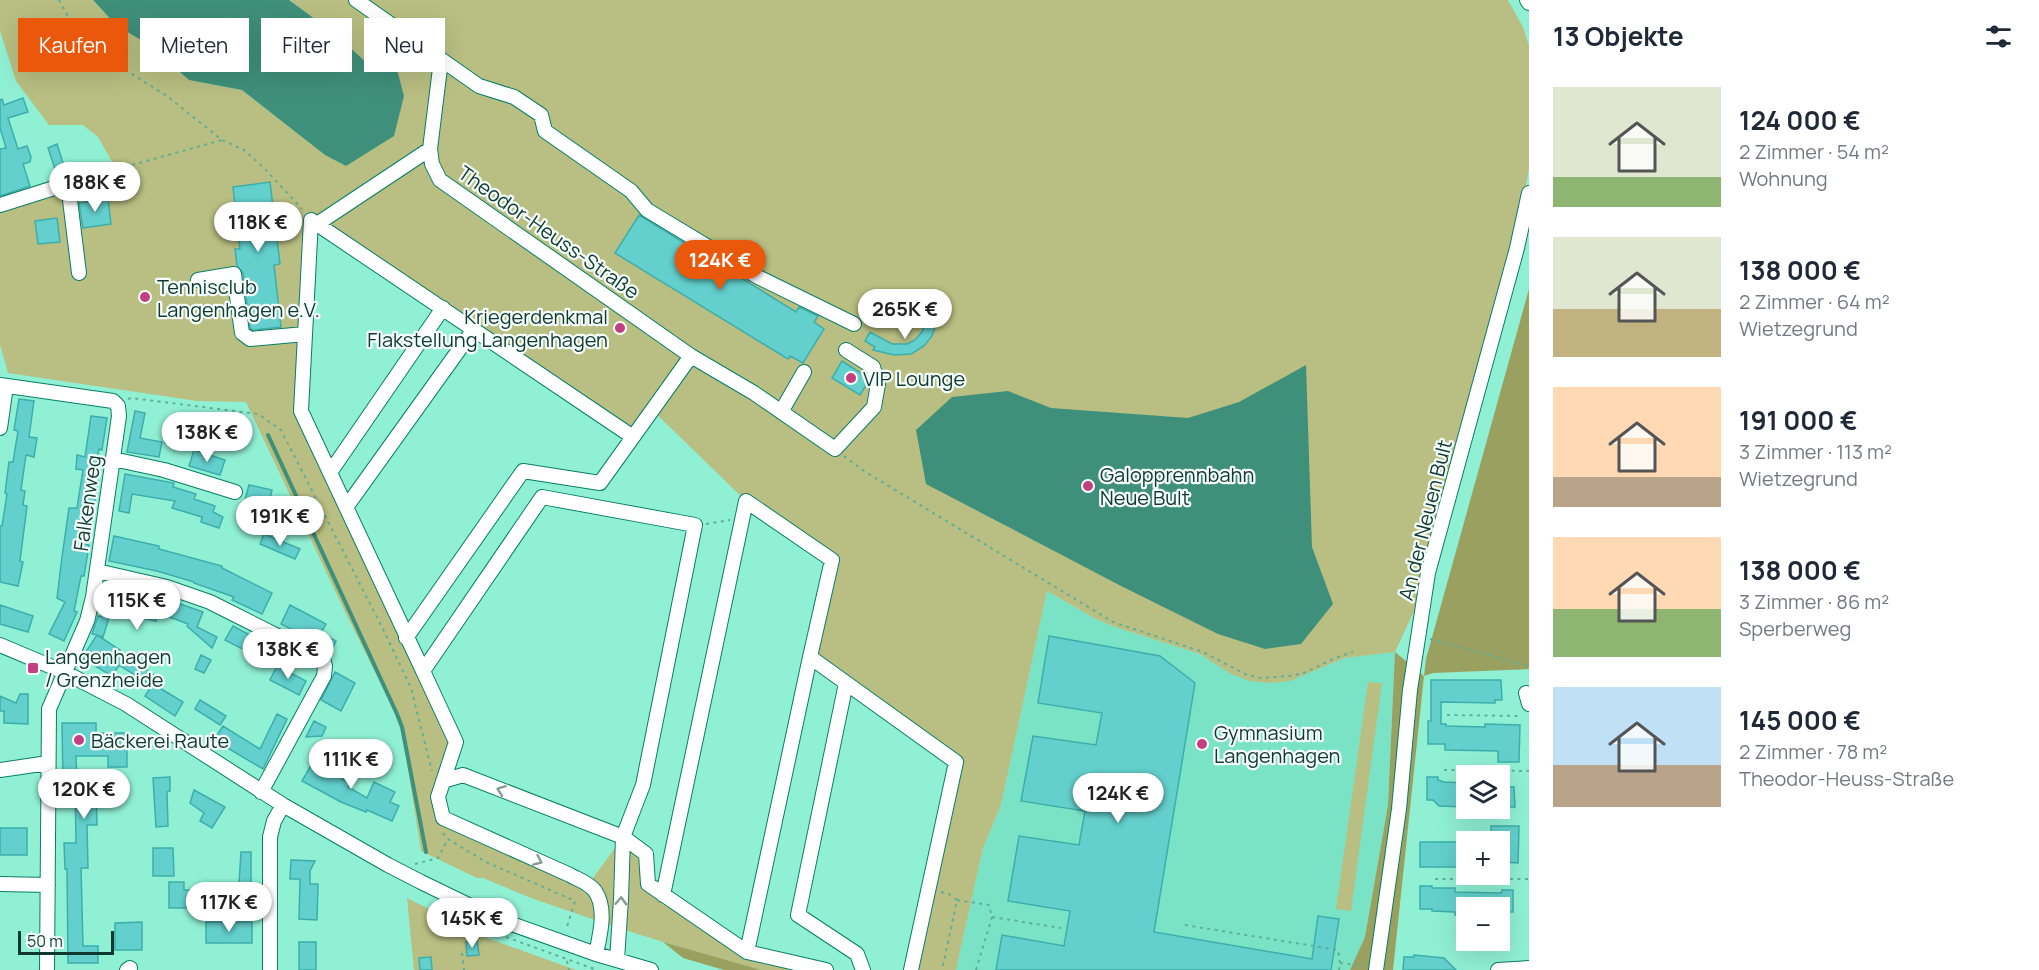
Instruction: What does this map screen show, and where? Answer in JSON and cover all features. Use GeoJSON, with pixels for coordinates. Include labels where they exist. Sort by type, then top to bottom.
{"type":"FeatureCollection","features":[{"type":"Feature","properties":{"kind":"street"},"geometry":{"type":"LineString","coordinates":[[356,0],[382,18]]}},
{"type":"Feature","properties":{"kind":"street"},"geometry":{"type":"LineString","coordinates":[[445,63],[479,86],[514,97],[541,115],[545,131],[631,191],[647,210],[758,277],[854,324]]}},
{"type":"Feature","properties":{"kind":"street"},"geometry":{"type":"LineString","coordinates":[[314,222],[430,149],[440,72]]}},
{"type":"Feature","properties":{"kind":"street","name":"Theodor-Heuss-Straße"},"geometry":{"type":"LineString","coordinates":[[430,149],[432,164],[440,180],[691,356],[754,393],[835,449]]}},
{"type":"Feature","properties":{"kind":"street"},"geometry":{"type":"LineString","coordinates":[[0,205],[92,177]]}},
{"type":"Feature","properties":{"kind":"street"},"geometry":{"type":"LineString","coordinates":[[68,184],[79,273]]}},
{"type":"Feature","properties":{"kind":"street","name":"An der Neuen Bult"},"geometry":{"type":"LineString","coordinates":[[1376,969],[1399,809],[1410,690],[1428,573],[1517,248],[1529,193]]}},
{"type":"Feature","properties":{"kind":"street"},"geometry":{"type":"LineString","coordinates":[[314,222],[633,437]]}},
{"type":"Feature","properties":{"kind":"street"},"geometry":{"type":"LineString","coordinates":[[314,222],[301,411],[456,742],[439,780],[438,797],[443,818],[570,875],[596,892],[601,914],[596,954]]}},
{"type":"Feature","properties":{"kind":"street"},"geometry":{"type":"LineString","coordinates":[[198,280],[234,274],[242,333],[250,339],[305,334]]}},
{"type":"Feature","properties":{"kind":"street"},"geometry":{"type":"LineString","coordinates":[[331,471],[443,308]]}},
{"type":"Feature","properties":{"kind":"street"},"geometry":{"type":"LineString","coordinates":[[346,506],[474,329]]}},
{"type":"Feature","properties":{"kind":"street"},"geometry":{"type":"LineString","coordinates":[[835,449],[874,407],[878,384],[873,367],[846,350]]}},
{"type":"Feature","properties":{"kind":"street"},"geometry":{"type":"LineString","coordinates":[[603,508],[600,483],[691,356]]}},
{"type":"Feature","properties":{"kind":"street"},"geometry":{"type":"LineString","coordinates":[[781,412],[804,372]]}},
{"type":"Feature","properties":{"kind":"street"},"geometry":{"type":"LineString","coordinates":[[0,428],[3,385],[113,401],[118,406]]}},
{"type":"Feature","properties":{"kind":"street","name":"Falkenweg"},"geometry":{"type":"LineString","coordinates":[[47,970],[49,709],[87,621],[97,571],[119,416],[118,406]]}},
{"type":"Feature","properties":{"kind":"street"},"geometry":{"type":"LineString","coordinates":[[113,459],[164,470],[235,492]]}},
{"type":"Feature","properties":{"kind":"street"},"geometry":{"type":"LineString","coordinates":[[406,638],[523,471],[600,483]]}},
{"type":"Feature","properties":{"kind":"street"},"geometry":{"type":"LineString","coordinates":[[423,671],[542,497],[694,525],[643,785],[623,837],[616,960]]}},
{"type":"Feature","properties":{"kind":"street"},"geometry":{"type":"LineString","coordinates":[[663,895],[746,501],[832,560],[747,952]]}},
{"type":"Feature","properties":{"kind":"street"},"geometry":{"type":"LineString","coordinates":[[97,571],[167,587],[210,602],[323,659],[324,675],[261,792]]}},
{"type":"Feature","properties":{"kind":"street"},"geometry":{"type":"LineString","coordinates":[[0,645],[64,672],[126,704],[202,751],[261,792],[395,869],[495,918],[596,954],[651,970]]}},
{"type":"Feature","properties":{"kind":"street"},"geometry":{"type":"LineString","coordinates":[[810,657],[956,762],[911,970]]}},
{"type":"Feature","properties":{"kind":"street"},"geometry":{"type":"LineString","coordinates":[[846,683],[798,915],[857,954],[862,970]]}},
{"type":"Feature","properties":{"kind":"street"},"geometry":{"type":"LineString","coordinates":[[0,770],[48,763]]}},
{"type":"Feature","properties":{"kind":"street"},"geometry":{"type":"LineString","coordinates":[[439,780],[463,775],[623,837],[646,854],[648,884],[747,952],[826,970]]}},
{"type":"Feature","properties":{"kind":"street"},"geometry":{"type":"LineString","coordinates":[[270,970],[270,837],[274,821],[283,805]]}},
{"type":"Feature","properties":{"kind":"street"},"geometry":{"type":"LineString","coordinates":[[0,884],[48,885]]}},
{"type":"Feature","properties":{"kind":"street"},"geometry":{"type":"LineString","coordinates":[[1498,970],[1529,969]]}},
{"type":"Feature","properties":{"kind":"path"},"geometry":{"type":"LineString","coordinates":[[59,0],[72,24],[127,71],[167,96],[222,140],[244,150],[314,222]]}},
{"type":"Feature","properties":{"kind":"path"},"geometry":{"type":"LineString","coordinates":[[92,177],[222,140]]}},
{"type":"Feature","properties":{"kind":"path"},"geometry":{"type":"LineString","coordinates":[[118,406],[131,398],[258,414],[281,430],[386,633],[411,688],[439,780]]}},
{"type":"Feature","properties":{"kind":"path"},"geometry":{"type":"LineString","coordinates":[[835,449],[864,471],[1113,622],[1203,652],[1235,670],[1261,678],[1282,677],[1304,673],[1353,652]]}},
{"type":"Feature","properties":{"kind":"path"},"geometry":{"type":"LineString","coordinates":[[694,525],[742,518]]}},
{"type":"Feature","properties":{"kind":"path"},"geometry":{"type":"LineString","coordinates":[[1424,638],[1529,666]]}},
{"type":"Feature","properties":{"kind":"path"},"geometry":{"type":"LineString","coordinates":[[1447,715],[1529,717]]}},
{"type":"Feature","properties":{"kind":"path"},"geometry":{"type":"LineString","coordinates":[[1444,770],[1529,771]]}},
{"type":"Feature","properties":{"kind":"path"},"geometry":{"type":"LineString","coordinates":[[441,831],[448,839],[486,862],[575,901],[557,957],[597,970]]}},
{"type":"Feature","properties":{"kind":"path"},"geometry":{"type":"LineString","coordinates":[[395,869],[438,858],[448,839]]}},
{"type":"Feature","properties":{"kind":"path"},"geometry":{"type":"LineString","coordinates":[[1435,879],[1529,879]]}},
{"type":"Feature","properties":{"kind":"path"},"geometry":{"type":"LineString","coordinates":[[928,890],[949,894],[957,900],[989,905],[992,917],[976,970]]}},
{"type":"Feature","properties":{"kind":"path"},"geometry":{"type":"LineString","coordinates":[[942,970],[957,900]]}},
{"type":"Feature","properties":{"kind":"path"},"geometry":{"type":"LineString","coordinates":[[992,917],[1061,928]]}},
{"type":"Feature","properties":{"kind":"path"},"geometry":{"type":"LineString","coordinates":[[1185,925],[1338,950],[1341,963],[1339,970]]}},
{"type":"Feature","properties":{"kind":"path"},"geometry":{"type":"LineString","coordinates":[[462,953],[464,970]]}},
{"type":"Feature","properties":{"kind":"path"},"geometry":{"type":"LineString","coordinates":[[567,961],[569,970]]}},
{"type":"Feature","properties":{"kind":"path"},"geometry":{"type":"LineString","coordinates":[[1341,963],[1376,969]]}},
{"type":"Feature","properties":{"kind":"shaded area","name":"Galopprennbahn Neue Bult"},"geometry":{"type":"Polygon","coordinates":[[[0,0],[93,0],[110,18],[18,18],[18,72],[128,72],[128,32],[140,39],[140,72],[180,72],[189,80],[242,90],[325,155],[346,166],[389,72],[445,72],[445,18],[364,18],[364,60],[352,49],[352,18],[314,18],[289,0],[1508,0],[1523,27],[1529,46],[1529,169],[1516,235],[1431,540],[1415,609],[1395,652],[1345,658],[1290,681],[1270,683],[1250,681],[1231,674],[1200,654],[1094,618],[1047,591],[1001,805],[983,848],[956,970],[911,970],[956,762],[810,657],[832,560],[746,501],[647,405],[633,437],[312,220],[301,411],[456,742],[438,797],[443,818],[588,885],[623,837],[646,854],[648,884],[747,952],[826,970],[761,970],[618,928],[531,898],[483,878],[477,878],[421,851],[401,724],[346,614],[246,402],[197,401],[8,373],[0,345],[0,213],[119,174],[98,137],[83,125],[49,125],[16,81],[0,31],[0,0]]]}},
{"type":"Feature","properties":{"kind":"shaded area"},"geometry":{"type":"Polygon","coordinates":[[[1529,289],[1529,669],[1433,673],[1424,676],[1426,659],[1529,289]]]}},
{"type":"Feature","properties":{"kind":"shaded area","name":"Gymnasium Langenhagen"},"geometry":{"type":"Polygon","coordinates":[[[1047,591],[1094,618],[1115,627],[1200,654],[1231,674],[1309,673],[1345,658],[1395,652],[1388,805],[1365,937],[1350,970],[956,970],[983,848],[1001,805],[1047,591]]]}},
{"type":"Feature","properties":{"kind":"shaded area"},"geometry":{"type":"Polygon","coordinates":[[[1395,652],[1424,676],[1393,970],[1350,970],[1365,937],[1388,805],[1395,652]]]}},
{"type":"Feature","properties":{"kind":"shaded area"},"geometry":{"type":"Polygon","coordinates":[[[1368,682],[1382,683],[1351,911],[1336,909],[1368,682]]]}},
{"type":"Feature","properties":{"kind":"shaded area"},"geometry":{"type":"Polygon","coordinates":[[[407,898],[490,939],[576,970],[414,970],[407,898]]]}},
{"type":"Feature","properties":{"kind":"shaded area"},"geometry":{"type":"Polygon","coordinates":[[[663,942],[761,970],[724,970],[683,958],[663,942]]]}},
{"type":"Feature","properties":{"kind":"water"},"geometry":{"type":"Polygon","coordinates":[[[93,0],[289,0],[314,18],[261,18],[261,72],[352,72],[352,49],[364,60],[364,72],[398,72],[404,96],[394,136],[346,166],[325,155],[242,90],[189,80],[180,72],[249,72],[249,18],[140,18],[140,39],[128,32],[128,18],[110,18],[93,0]]]}},
{"type":"Feature","properties":{"kind":"water"},"geometry":{"type":"Polygon","coordinates":[[[1306,365],[1312,547],[1333,604],[1301,644],[1265,649],[1218,634],[926,484],[916,430],[952,397],[1008,391],[1051,408],[1188,418],[1239,402],[1306,365]]]}},
{"type":"Feature","properties":{"kind":"building"},"geometry":{"type":"Polygon","coordinates":[[[23,98],[28,112],[8,118],[18,149],[27,146],[31,157],[30,162],[23,164],[30,186],[0,196],[0,149],[6,148],[0,128],[0,100],[2,99],[4,105],[23,98]]]}},
{"type":"Feature","properties":{"kind":"building"},"geometry":{"type":"Polygon","coordinates":[[[57,144],[65,169],[56,172],[48,148],[57,144]]]}},
{"type":"Feature","properties":{"kind":"building"},"geometry":{"type":"Polygon","coordinates":[[[270,182],[280,264],[274,265],[281,327],[253,330],[250,328],[243,273],[237,266],[235,249],[240,249],[233,187],[270,182]]]}},
{"type":"Feature","properties":{"kind":"building"},"geometry":{"type":"Polygon","coordinates":[[[108,199],[111,224],[83,228],[79,203],[108,199]]]}},
{"type":"Feature","properties":{"kind":"building"},"geometry":{"type":"Polygon","coordinates":[[[639,215],[796,312],[799,307],[818,316],[814,322],[824,329],[803,363],[790,356],[788,359],[615,253],[639,215]]]}},
{"type":"Feature","properties":{"kind":"building"},"geometry":{"type":"Polygon","coordinates":[[[57,218],[60,242],[38,244],[35,221],[57,218]]]}},
{"type":"Feature","properties":{"kind":"building"},"geometry":{"type":"Polygon","coordinates":[[[936,312],[936,324],[932,336],[924,346],[911,354],[894,355],[873,350],[875,347],[865,341],[870,332],[892,344],[907,344],[915,340],[922,332],[925,313],[936,312]]]}},
{"type":"Feature","properties":{"kind":"building","name":"VIP Lounge"},"geometry":{"type":"Polygon","coordinates":[[[842,361],[867,377],[868,382],[860,395],[832,378],[842,361]]]}},
{"type":"Feature","properties":{"kind":"building"},"geometry":{"type":"Polygon","coordinates":[[[19,399],[34,401],[29,437],[37,438],[34,457],[26,455],[21,490],[25,491],[23,505],[27,506],[20,561],[23,562],[18,586],[0,582],[0,526],[2,526],[7,494],[5,493],[9,462],[13,462],[18,431],[14,430],[19,399]]]}},
{"type":"Feature","properties":{"kind":"building"},"geometry":{"type":"Polygon","coordinates":[[[135,411],[145,413],[140,438],[162,442],[159,457],[127,452],[135,411]]]}},
{"type":"Feature","properties":{"kind":"building"},"geometry":{"type":"Polygon","coordinates":[[[91,416],[107,418],[102,450],[99,449],[96,465],[94,480],[98,481],[93,513],[89,513],[85,544],[89,545],[84,576],[81,576],[74,611],[77,612],[64,641],[49,634],[65,602],[57,598],[62,557],[69,508],[77,508],[83,470],[76,469],[77,455],[85,457],[91,416]]]}},
{"type":"Feature","properties":{"kind":"building"},"geometry":{"type":"Polygon","coordinates":[[[167,431],[194,439],[191,449],[165,443],[167,431]]]}},
{"type":"Feature","properties":{"kind":"building"},"geometry":{"type":"Polygon","coordinates":[[[194,450],[225,460],[220,475],[189,466],[194,450]]]}},
{"type":"Feature","properties":{"kind":"building"},"geometry":{"type":"Polygon","coordinates":[[[125,474],[174,483],[173,487],[196,494],[194,499],[215,506],[213,512],[223,517],[219,528],[201,522],[202,517],[172,508],[175,501],[132,494],[129,513],[119,511],[125,474]]]}},
{"type":"Feature","properties":{"kind":"building"},"geometry":{"type":"Polygon","coordinates":[[[249,485],[272,490],[269,502],[277,506],[274,518],[242,510],[249,485]]]}},
{"type":"Feature","properties":{"kind":"building"},"geometry":{"type":"Polygon","coordinates":[[[264,534],[300,549],[295,559],[260,544],[264,534]]]}},
{"type":"Feature","properties":{"kind":"building"},"geometry":{"type":"Polygon","coordinates":[[[114,536],[159,546],[159,549],[222,566],[272,593],[262,614],[232,600],[234,597],[194,582],[157,571],[109,561],[114,536]]]}},
{"type":"Feature","properties":{"kind":"building"},"geometry":{"type":"Polygon","coordinates":[[[108,585],[139,592],[138,596],[171,605],[172,601],[203,612],[197,627],[217,637],[212,648],[187,626],[188,624],[159,613],[156,621],[143,618],[146,609],[114,602],[103,637],[92,634],[98,616],[101,617],[108,585]]]}},
{"type":"Feature","properties":{"kind":"building"},"geometry":{"type":"Polygon","coordinates":[[[0,605],[33,616],[28,632],[0,624],[0,605]]]}},
{"type":"Feature","properties":{"kind":"building"},"geometry":{"type":"Polygon","coordinates":[[[290,605],[326,624],[321,633],[336,641],[332,650],[281,624],[290,605]]]}},
{"type":"Feature","properties":{"kind":"building"},"geometry":{"type":"Polygon","coordinates":[[[233,626],[261,641],[254,655],[225,640],[233,626]]]}},
{"type":"Feature","properties":{"kind":"building"},"geometry":{"type":"Polygon","coordinates":[[[97,635],[156,676],[151,685],[119,665],[113,675],[110,675],[82,658],[97,635]]]}},
{"type":"Feature","properties":{"kind":"building"},"geometry":{"type":"Polygon","coordinates":[[[1049,636],[1160,656],[1195,683],[1154,932],[1312,959],[1318,916],[1339,919],[1331,970],[996,970],[1002,935],[1064,946],[1070,911],[1008,901],[1019,836],[1079,845],[1085,811],[1021,801],[1033,736],[1096,745],[1102,713],[1038,703],[1049,636]]]}},
{"type":"Feature","properties":{"kind":"building"},"geometry":{"type":"Polygon","coordinates":[[[201,655],[211,660],[204,673],[195,669],[201,655]]]}},
{"type":"Feature","properties":{"kind":"building"},"geometry":{"type":"Polygon","coordinates":[[[277,666],[306,681],[299,695],[270,680],[277,666]]]}},
{"type":"Feature","properties":{"kind":"building"},"geometry":{"type":"Polygon","coordinates":[[[335,672],[355,683],[341,711],[321,700],[335,672]]]}},
{"type":"Feature","properties":{"kind":"building"},"geometry":{"type":"Polygon","coordinates":[[[1431,680],[1501,680],[1502,700],[1495,700],[1495,703],[1441,702],[1441,724],[1485,727],[1485,724],[1520,725],[1519,762],[1498,762],[1498,751],[1445,750],[1445,744],[1428,744],[1428,721],[1431,721],[1431,680]]]}},
{"type":"Feature","properties":{"kind":"building"},"geometry":{"type":"Polygon","coordinates":[[[153,684],[183,702],[175,716],[145,696],[153,684]]]}},
{"type":"Feature","properties":{"kind":"building"},"geometry":{"type":"Polygon","coordinates":[[[20,694],[28,694],[28,724],[4,723],[4,711],[0,711],[0,696],[16,703],[20,694]]]}},
{"type":"Feature","properties":{"kind":"building"},"geometry":{"type":"Polygon","coordinates":[[[200,700],[226,716],[220,725],[195,709],[200,700]]]}},
{"type":"Feature","properties":{"kind":"building"},"geometry":{"type":"Polygon","coordinates":[[[277,714],[287,719],[263,769],[214,740],[223,726],[260,749],[277,714]]]}},
{"type":"Feature","properties":{"kind":"building"},"geometry":{"type":"Polygon","coordinates":[[[314,721],[326,727],[322,736],[306,737],[314,721]]]}},
{"type":"Feature","properties":{"kind":"building"},"geometry":{"type":"Polygon","coordinates":[[[62,723],[96,723],[96,733],[127,733],[127,767],[108,767],[108,756],[76,756],[77,782],[96,781],[97,825],[87,825],[88,868],[81,868],[83,946],[98,946],[98,963],[68,963],[67,869],[65,869],[64,843],[76,843],[75,784],[63,784],[62,723]]]}},
{"type":"Feature","properties":{"kind":"building"},"geometry":{"type":"Polygon","coordinates":[[[335,759],[349,766],[342,779],[350,784],[348,787],[367,798],[374,782],[395,792],[390,802],[399,806],[392,821],[341,802],[302,781],[313,762],[329,770],[335,759]]]}},
{"type":"Feature","properties":{"kind":"building"},"geometry":{"type":"Polygon","coordinates":[[[170,777],[170,791],[167,792],[168,826],[156,827],[153,778],[170,777]]]}},
{"type":"Feature","properties":{"kind":"building"},"geometry":{"type":"Polygon","coordinates":[[[1427,777],[1438,777],[1438,780],[1444,782],[1456,783],[1456,807],[1439,806],[1433,800],[1427,800],[1427,777]]]}},
{"type":"Feature","properties":{"kind":"building"},"geometry":{"type":"Polygon","coordinates":[[[1510,787],[1514,787],[1515,807],[1510,807],[1510,787]]]}},
{"type":"Feature","properties":{"kind":"building"},"geometry":{"type":"Polygon","coordinates":[[[194,790],[225,807],[212,828],[200,821],[204,813],[190,803],[194,790]]]}},
{"type":"Feature","properties":{"kind":"building"},"geometry":{"type":"Polygon","coordinates":[[[1491,826],[1519,826],[1518,863],[1510,863],[1510,831],[1491,831],[1491,826]]]}},
{"type":"Feature","properties":{"kind":"building"},"geometry":{"type":"Polygon","coordinates":[[[0,828],[27,828],[27,855],[0,855],[0,828]]]}},
{"type":"Feature","properties":{"kind":"building"},"geometry":{"type":"Polygon","coordinates":[[[1420,842],[1456,842],[1456,867],[1420,867],[1420,842]]]}},
{"type":"Feature","properties":{"kind":"building"},"geometry":{"type":"Polygon","coordinates":[[[153,848],[173,848],[174,876],[153,876],[153,848]]]}},
{"type":"Feature","properties":{"kind":"building"},"geometry":{"type":"Polygon","coordinates":[[[241,852],[251,852],[251,899],[238,899],[241,852]]]}},
{"type":"Feature","properties":{"kind":"building"},"geometry":{"type":"Polygon","coordinates":[[[291,860],[315,861],[310,871],[310,884],[318,884],[317,920],[299,919],[300,879],[290,879],[291,860]]]}},
{"type":"Feature","properties":{"kind":"building"},"geometry":{"type":"Polygon","coordinates":[[[169,882],[184,882],[184,890],[198,890],[198,908],[169,908],[169,882]]]}},
{"type":"Feature","properties":{"kind":"building"},"geometry":{"type":"Polygon","coordinates":[[[1420,886],[1455,888],[1455,892],[1501,893],[1502,890],[1513,890],[1513,912],[1510,912],[1510,897],[1456,897],[1456,915],[1455,912],[1420,909],[1420,886]]]}},
{"type":"Feature","properties":{"kind":"building"},"geometry":{"type":"Polygon","coordinates":[[[142,922],[142,950],[115,950],[115,923],[142,922]]]}},
{"type":"Feature","properties":{"kind":"building"},"geometry":{"type":"Polygon","coordinates":[[[206,922],[252,922],[252,943],[206,943],[206,922]]]}},
{"type":"Feature","properties":{"kind":"building"},"geometry":{"type":"Polygon","coordinates":[[[477,941],[479,955],[467,956],[466,942],[477,941]]]}},
{"type":"Feature","properties":{"kind":"building"},"geometry":{"type":"Polygon","coordinates":[[[299,942],[316,942],[316,970],[299,970],[299,942]]]}},
{"type":"Feature","properties":{"kind":"building"},"geometry":{"type":"Polygon","coordinates":[[[1414,955],[1444,958],[1456,970],[1403,970],[1404,957],[1414,957],[1414,955]]]}},
{"type":"Feature","properties":{"kind":"building"},"geometry":{"type":"Polygon","coordinates":[[[431,957],[432,970],[420,970],[419,958],[431,957]]]}},
{"type":"Feature","properties":{"kind":"waterway"},"geometry":{"type":"LineString","coordinates":[[268,435],[402,727],[426,852]]}},
{"type":"Feature","properties":{"kind":"place","name":"Tennisclub Langenhagen e.V."},"geometry":{"type":"Point","coordinates":[145,297]}},
{"type":"Feature","properties":{"kind":"place","name":"Kriegerdenkmal Flakstellung Langenhagen"},"geometry":{"type":"Point","coordinates":[620,328]}},
{"type":"Feature","properties":{"kind":"place","name":"VIP Lounge"},"geometry":{"type":"Point","coordinates":[851,378]}},
{"type":"Feature","properties":{"kind":"place","name":"Galopprennbahn Neue Bult"},"geometry":{"type":"Point","coordinates":[1088,486]}},
{"type":"Feature","properties":{"kind":"place","name":"Langenhagen / Grenzheide"},"geometry":{"type":"Point","coordinates":[33,668]}},
{"type":"Feature","properties":{"kind":"place","name":"Bäckerei Raute"},"geometry":{"type":"Point","coordinates":[79,740]}},
{"type":"Feature","properties":{"kind":"place","name":"Gymnasium Langenhagen"},"geometry":{"type":"Point","coordinates":[1202,744]}}]}
